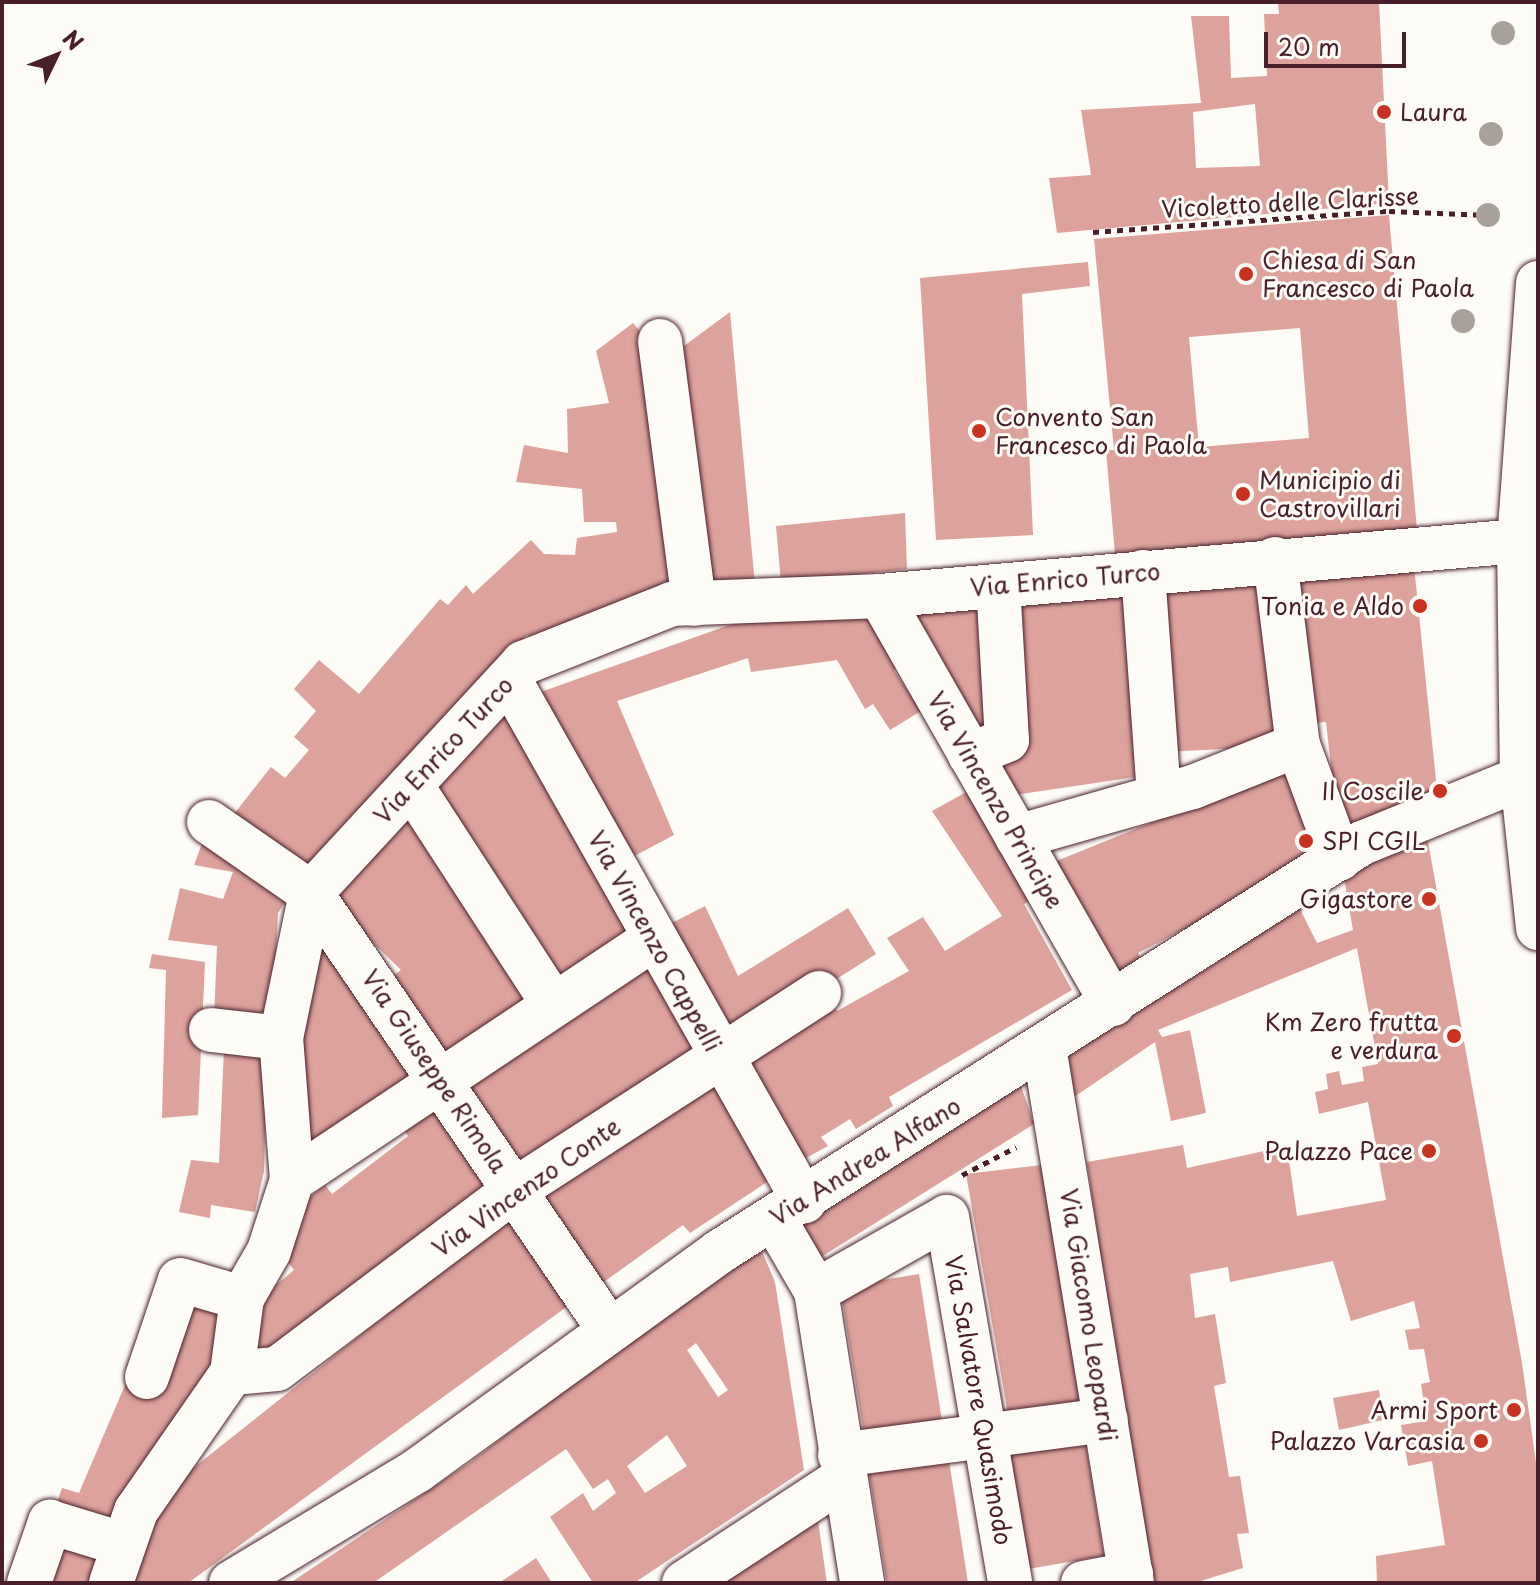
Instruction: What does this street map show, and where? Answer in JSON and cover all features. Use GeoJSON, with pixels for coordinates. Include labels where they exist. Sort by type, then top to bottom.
{"type":"FeatureCollection","features":[{"type":"Feature","properties":{"kind":"street"},"geometry":{"type":"LineString","coordinates":[[1538,283],[1532,450],[1519,541],[1531,729],[1522,778],[1538,928]]}},
{"type":"Feature","properties":{"kind":"street"},"geometry":{"type":"LineString","coordinates":[[660,341],[694,604]]}},
{"type":"Feature","properties":{"kind":"street","name":"Via Enrico Turco"},"geometry":{"type":"LineString","coordinates":[[311,893],[523,663],[672,604],[880,596],[1275,559],[1519,541]]}},
{"type":"Feature","properties":{"kind":"street"},"geometry":{"type":"LineString","coordinates":[[1275,559],[1298,745],[1340,859]]}},
{"type":"Feature","properties":{"kind":"street"},"geometry":{"type":"LineString","coordinates":[[1143,572],[1159,796]]}},
{"type":"Feature","properties":{"kind":"street"},"geometry":{"type":"LineString","coordinates":[[970,755],[1007,740],[998,586]]}},
{"type":"Feature","properties":{"kind":"street","name":"Via Vincenzo Principe"},"geometry":{"type":"LineString","coordinates":[[880,596],[1113,1004]]}},
{"type":"Feature","properties":{"kind":"street","name":"Via Vincenzo Cappelli"},"geometry":{"type":"LineString","coordinates":[[509,679],[720,1057],[789,1210],[816,1291]]}},
{"type":"Feature","properties":{"kind":"street"},"geometry":{"type":"LineString","coordinates":[[1017,837],[1159,796],[1298,745]]}},
{"type":"Feature","properties":{"kind":"street","name":"Via Andrea Alfano"},"geometry":{"type":"LineString","coordinates":[[231,1583],[418,1470],[610,1331],[789,1210],[1340,859],[1522,778]]}},
{"type":"Feature","properties":{"kind":"street"},"geometry":{"type":"LineString","coordinates":[[411,785],[552,1002]]}},
{"type":"Feature","properties":{"kind":"street","name":"Via Giuseppe Rimola"},"geometry":{"type":"LineString","coordinates":[[209,822],[311,893],[445,1083],[610,1331]]}},
{"type":"Feature","properties":{"kind":"street"},"geometry":{"type":"LineString","coordinates":[[29,1583],[50,1522],[115,1563],[232,1373],[242,1298],[269,1251],[292,1180],[281,1038],[311,893]]}},
{"type":"Feature","properties":{"kind":"street"},"geometry":{"type":"LineString","coordinates":[[292,1180],[445,1083],[552,1002],[653,939]]}},
{"type":"Feature","properties":{"kind":"street","name":"Via Vincenzo Conte"},"geometry":{"type":"LineString","coordinates":[[232,1373],[277,1369],[516,1189],[819,993]]}},
{"type":"Feature","properties":{"kind":"street"},"geometry":{"type":"LineString","coordinates":[[211,1030],[281,1038]]}},
{"type":"Feature","properties":{"kind":"street","name":"Via Giacomo Leopardi"},"geometry":{"type":"LineString","coordinates":[[1044,1047],[1132,1578]]}},
{"type":"Feature","properties":{"kind":"street"},"geometry":{"type":"LineString","coordinates":[[862,1583],[816,1291],[947,1217]]}},
{"type":"Feature","properties":{"kind":"street","name":"Via Salvatore Quasimodo"},"geometry":{"type":"LineString","coordinates":[[947,1217],[1010,1583]]}},
{"type":"Feature","properties":{"kind":"street"},"geometry":{"type":"LineString","coordinates":[[147,1377],[180,1280],[242,1298]]}},
{"type":"Feature","properties":{"kind":"street"},"geometry":{"type":"LineString","coordinates":[[684,1583],[842,1466],[985,1436],[1106,1420]]}},
{"type":"Feature","properties":{"kind":"street"},"geometry":{"type":"LineString","coordinates":[[1083,1583],[1132,1578]]}},
{"type":"Feature","properties":{"kind":"path","name":"Vicoletto delle Clarisse"},"geometry":{"type":"LineString","coordinates":[[1093,232],[1389,211],[1488,215]]}},
{"type":"Feature","properties":{"kind":"path"},"geometry":{"type":"LineString","coordinates":[[947,1217],[963,1171],[1058,1127]]}},
{"type":"Feature","properties":{"kind":"building"},"geometry":{"type":"Polygon","coordinates":[[[1278,2],[1379,2],[1389,203],[1057,233],[1049,178],[1091,175],[1081,110],[1201,103],[1191,16],[1229,16],[1231,78],[1267,76],[1264,14],[1279,14],[1278,2]],[[1255,104],[1193,112],[1196,168],[1260,166],[1255,104]]]}},
{"type":"Feature","properties":{"kind":"building"},"geometry":{"type":"Polygon","coordinates":[[[1389,215],[1417,530],[1115,555],[1106,450],[1114,450],[1094,239],[1389,215]],[[1300,328],[1189,337],[1199,447],[1309,438],[1300,328]]]}},
{"type":"Feature","properties":{"kind":"building","name":"Convento San Francesco di Paola"},"geometry":{"type":"Polygon","coordinates":[[[1088,262],[1090,286],[1022,294],[1033,535],[936,540],[920,278],[1088,262]]]}},
{"type":"Feature","properties":{"kind":"building"},"geometry":{"type":"Polygon","coordinates":[[[730,312],[755,585],[701,592],[673,354],[730,312]]]}},
{"type":"Feature","properties":{"kind":"building"},"geometry":{"type":"Polygon","coordinates":[[[633,323],[652,345],[682,599],[538,648],[527,635],[308,886],[230,819],[271,767],[285,778],[309,750],[294,737],[316,711],[294,689],[319,660],[359,694],[440,599],[448,605],[466,585],[473,594],[531,540],[544,554],[575,555],[577,538],[617,532],[616,522],[584,522],[582,489],[516,482],[524,445],[568,453],[567,409],[609,403],[596,351],[633,323]]]}},
{"type":"Feature","properties":{"kind":"building"},"geometry":{"type":"Polygon","coordinates":[[[905,513],[907,569],[781,583],[776,526],[905,513]]]}},
{"type":"Feature","properties":{"kind":"building"},"geometry":{"type":"Polygon","coordinates":[[[1413,556],[1438,800],[1340,847],[1326,722],[1312,723],[1286,572],[1413,556]]]}},
{"type":"Feature","properties":{"kind":"building"},"geometry":{"type":"Polygon","coordinates":[[[1269,575],[1280,746],[1165,752],[1158,585],[1269,575]]]}},
{"type":"Feature","properties":{"kind":"building"},"geometry":{"type":"Polygon","coordinates":[[[1138,588],[1149,775],[1008,796],[991,763],[1008,599],[1138,588]]]}},
{"type":"Feature","properties":{"kind":"building"},"geometry":{"type":"Polygon","coordinates":[[[985,599],[1002,736],[977,743],[904,612],[985,599]]]}},
{"type":"Feature","properties":{"kind":"building"},"geometry":{"type":"Polygon","coordinates":[[[873,613],[905,666],[894,670],[921,711],[890,730],[873,704],[865,709],[837,660],[751,672],[748,658],[617,701],[674,835],[623,862],[535,694],[735,623],[873,613]]]}},
{"type":"Feature","properties":{"kind":"building"},"geometry":{"type":"Polygon","coordinates":[[[507,710],[630,935],[553,981],[531,948],[541,943],[426,784],[507,710]]]}},
{"type":"Feature","properties":{"kind":"building"},"geometry":{"type":"Polygon","coordinates":[[[1291,766],[1316,851],[1188,938],[1184,929],[1138,953],[1143,963],[1114,981],[1049,864],[1291,766]]]}},
{"type":"Feature","properties":{"kind":"building"},"geometry":{"type":"Polygon","coordinates":[[[970,790],[1034,899],[1024,904],[1072,990],[889,1097],[893,1106],[856,1129],[850,1119],[821,1137],[828,1146],[793,1165],[731,1061],[832,1002],[837,1011],[909,971],[887,938],[923,917],[945,951],[1002,916],[932,811],[970,790]]]}},
{"type":"Feature","properties":{"kind":"building"},"geometry":{"type":"Polygon","coordinates":[[[409,804],[537,991],[449,1059],[393,976],[401,970],[331,902],[409,804]]]}},
{"type":"Feature","properties":{"kind":"building"},"geometry":{"type":"Polygon","coordinates":[[[1425,825],[1522,1363],[1538,1477],[1538,1583],[1377,1583],[1376,1556],[1445,1545],[1432,1461],[1408,1466],[1401,1425],[1427,1421],[1421,1384],[1430,1382],[1424,1349],[1409,1350],[1405,1330],[1420,1328],[1414,1301],[1351,1321],[1333,1261],[1230,1282],[1228,1267],[1190,1274],[1195,1318],[1215,1314],[1226,1383],[1214,1386],[1229,1477],[1240,1476],[1249,1533],[1237,1534],[1243,1568],[1194,1583],[1148,1583],[1087,1162],[1183,1145],[1187,1168],[1287,1146],[1297,1216],[1386,1200],[1368,1102],[1319,1114],[1315,1092],[1328,1089],[1326,1074],[1339,1071],[1342,1085],[1364,1081],[1362,1067],[1378,1064],[1357,948],[1158,1030],[1162,1037],[1190,1030],[1206,1113],[1171,1121],[1155,1042],[1074,1097],[1067,1046],[1295,899],[1317,943],[1353,930],[1343,873],[1425,825]]]}},
{"type":"Feature","properties":{"kind":"building"},"geometry":{"type":"Polygon","coordinates":[[[206,833],[290,894],[278,913],[272,1027],[214,1020],[217,946],[168,940],[180,888],[223,899],[233,872],[194,865],[206,833]]]}},
{"type":"Feature","properties":{"kind":"building"},"geometry":{"type":"Polygon","coordinates":[[[705,906],[738,976],[848,908],[876,954],[835,980],[821,970],[720,1031],[668,925],[705,906]]]}},
{"type":"Feature","properties":{"kind":"building"},"geometry":{"type":"Polygon","coordinates":[[[329,937],[427,1075],[311,1161],[298,1025],[318,946],[329,937]]]}},
{"type":"Feature","properties":{"kind":"building"},"geometry":{"type":"Polygon","coordinates":[[[152,954],[205,962],[198,1115],[162,1118],[166,970],[149,968],[152,954]]]}},
{"type":"Feature","properties":{"kind":"building"},"geometry":{"type":"Polygon","coordinates":[[[645,955],[697,1053],[513,1175],[454,1086],[645,955]]]}},
{"type":"Feature","properties":{"kind":"building"},"geometry":{"type":"Polygon","coordinates":[[[224,1048],[267,1052],[264,1171],[255,1212],[211,1205],[210,1218],[179,1212],[191,1160],[219,1163],[224,1048]]]}},
{"type":"Feature","properties":{"kind":"building"},"geometry":{"type":"Polygon","coordinates":[[[711,1073],[770,1180],[690,1233],[683,1225],[590,1292],[526,1193],[711,1073]]]}},
{"type":"Feature","properties":{"kind":"building"},"geometry":{"type":"Polygon","coordinates":[[[1019,1080],[1034,1124],[821,1257],[797,1218],[1019,1080]]]}},
{"type":"Feature","properties":{"kind":"building"},"geometry":{"type":"Polygon","coordinates":[[[440,1098],[496,1179],[270,1360],[250,1332],[271,1289],[294,1270],[280,1252],[305,1216],[298,1207],[325,1185],[332,1194],[408,1136],[402,1127],[440,1098]]]}},
{"type":"Feature","properties":{"kind":"building"},"geometry":{"type":"Polygon","coordinates":[[[1042,1165],[1082,1402],[1008,1414],[966,1174],[1042,1165]]]}},
{"type":"Feature","properties":{"kind":"building"},"geometry":{"type":"Polygon","coordinates":[[[513,1214],[576,1300],[188,1583],[134,1583],[163,1492],[513,1214]]]}},
{"type":"Feature","properties":{"kind":"building"},"geometry":{"type":"Polygon","coordinates":[[[758,1242],[775,1282],[804,1470],[634,1583],[593,1583],[550,1517],[583,1493],[593,1511],[616,1493],[608,1479],[593,1489],[566,1449],[373,1583],[290,1583],[468,1464],[758,1242]],[[696,1343],[687,1350],[718,1397],[728,1390],[696,1343]],[[667,1435],[627,1466],[645,1493],[687,1466],[667,1435]]]}},
{"type":"Feature","properties":{"kind":"building"},"geometry":{"type":"Polygon","coordinates":[[[919,1274],[942,1421],[864,1434],[840,1287],[919,1274]]]}},
{"type":"Feature","properties":{"kind":"building"},"geometry":{"type":"Polygon","coordinates":[[[180,1298],[226,1314],[203,1397],[120,1524],[52,1517],[62,1488],[79,1493],[128,1378],[180,1298]]]}},
{"type":"Feature","properties":{"kind":"building"},"geometry":{"type":"Polygon","coordinates":[[[1379,1390],[1383,1420],[1339,1430],[1333,1398],[1379,1390]]]}},
{"type":"Feature","properties":{"kind":"building"},"geometry":{"type":"Polygon","coordinates":[[[1084,1432],[1104,1556],[1028,1569],[1008,1445],[1084,1432]]]}},
{"type":"Feature","properties":{"kind":"building"},"geometry":{"type":"Polygon","coordinates":[[[948,1454],[968,1583],[887,1583],[868,1467],[948,1454]]]}},
{"type":"Feature","properties":{"kind":"building"},"geometry":{"type":"Polygon","coordinates":[[[817,1514],[827,1583],[694,1583],[817,1514]]]}},
{"type":"Feature","properties":{"kind":"building"},"geometry":{"type":"Polygon","coordinates":[[[62,1536],[107,1544],[100,1583],[47,1583],[62,1536]]]}},
{"type":"Feature","properties":{"kind":"building"},"geometry":{"type":"Polygon","coordinates":[[[536,1558],[552,1583],[499,1583],[536,1558]]]}},
{"type":"Feature","properties":{"kind":"place","name":"Laura"},"geometry":{"type":"Point","coordinates":[1384,112]}},
{"type":"Feature","properties":{"kind":"place","name":"Chiesa di San Francesco di Paola"},"geometry":{"type":"Point","coordinates":[1246,274]}},
{"type":"Feature","properties":{"kind":"place","name":"Convento San Francesco di Paola"},"geometry":{"type":"Point","coordinates":[979,431]}},
{"type":"Feature","properties":{"kind":"place","name":"Municipio di Castrovillari"},"geometry":{"type":"Point","coordinates":[1243,494]}},
{"type":"Feature","properties":{"kind":"place","name":"Tonia e Aldo"},"geometry":{"type":"Point","coordinates":[1420,606]}},
{"type":"Feature","properties":{"kind":"place","name":"Il Coscile"},"geometry":{"type":"Point","coordinates":[1440,791]}},
{"type":"Feature","properties":{"kind":"place","name":"SPI CGIL"},"geometry":{"type":"Point","coordinates":[1306,841]}},
{"type":"Feature","properties":{"kind":"place","name":"Gigastore"},"geometry":{"type":"Point","coordinates":[1429,899]}},
{"type":"Feature","properties":{"kind":"place","name":"Km Zero frutta e verdura"},"geometry":{"type":"Point","coordinates":[1454,1036]}},
{"type":"Feature","properties":{"kind":"place","name":"Palazzo Pace"},"geometry":{"type":"Point","coordinates":[1429,1151]}},
{"type":"Feature","properties":{"kind":"place","name":"Armi Sport"},"geometry":{"type":"Point","coordinates":[1514,1410]}},
{"type":"Feature","properties":{"kind":"place","name":"Palazzo Varcasia"},"geometry":{"type":"Point","coordinates":[1481,1441]}}]}
